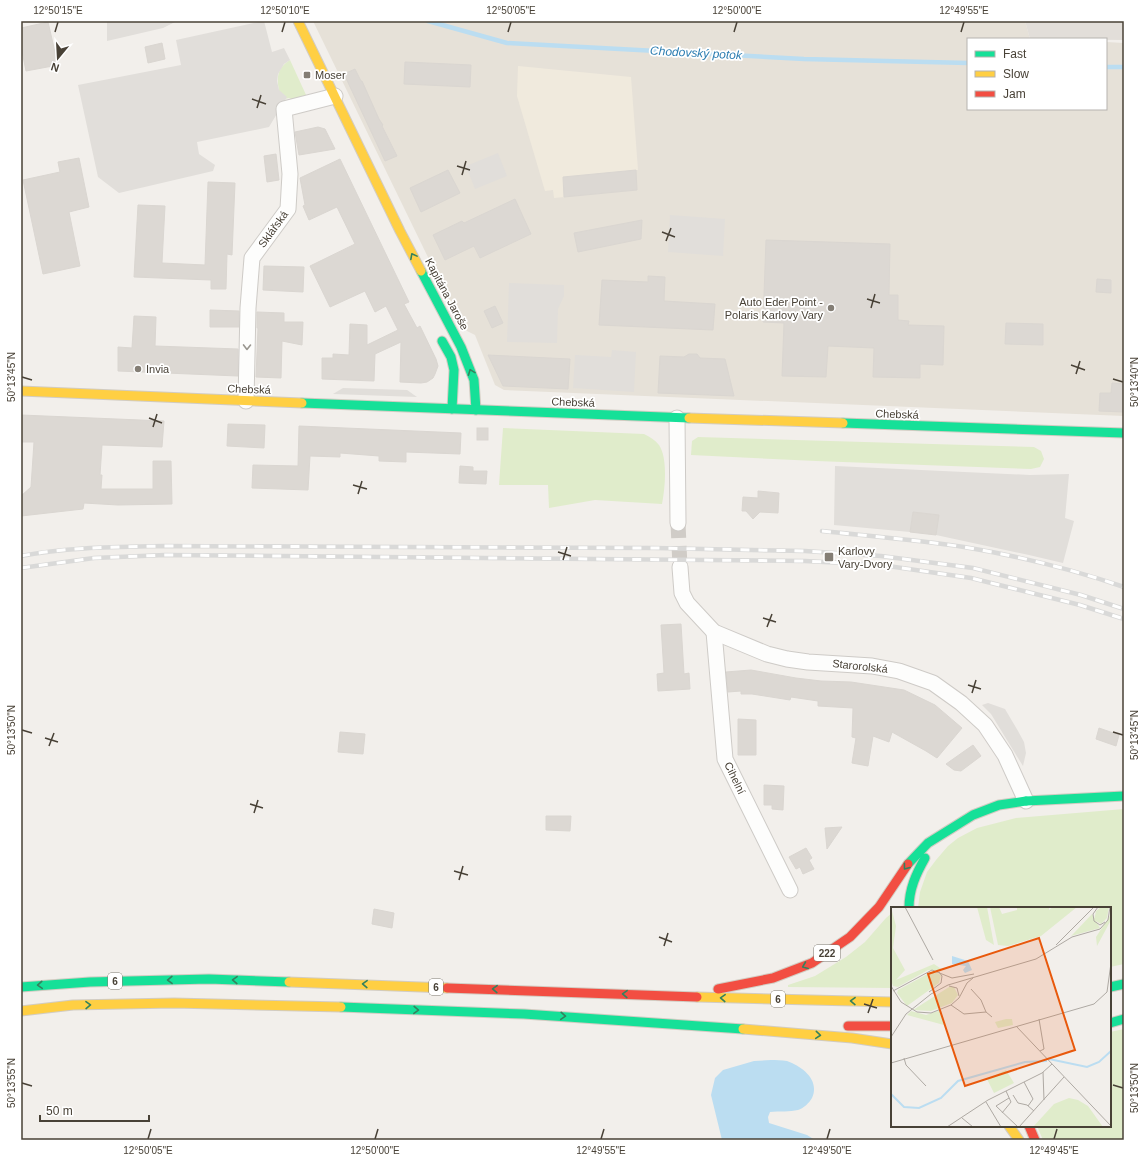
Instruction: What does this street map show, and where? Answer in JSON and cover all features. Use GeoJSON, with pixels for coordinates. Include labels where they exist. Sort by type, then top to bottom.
{"type":"FeatureCollection","features":[{"type":"Feature","properties":{"kind":"main road","name":"Kapitána Jaroše"},"geometry":{"type":"LineString","coordinates":[[298,21],[400,231],[461,347],[474,380],[476,410]]}},
{"type":"Feature","properties":{"kind":"main road","name":"Kapitána Jaroše"},"geometry":{"type":"LineString","coordinates":[[382,194],[398,247]]}},
{"type":"Feature","properties":{"kind":"main road"},"geometry":{"type":"LineString","coordinates":[[437,331],[451,357],[454,370],[452,409]]}},
{"type":"Feature","properties":{"kind":"main road","name":"Chebská"},"geometry":{"type":"LineString","coordinates":[[21,391],[677,418],[1124,433]]}},
{"type":"Feature","properties":{"kind":"main road","name":"222"},"geometry":{"type":"LineString","coordinates":[[664,995],[728,988],[773,978],[812,963],[850,937],[879,907],[908,864],[928,843],[959,823],[986,809],[1026,801],[1124,796]]}},
{"type":"Feature","properties":{"kind":"main road"},"geometry":{"type":"LineString","coordinates":[[909,907],[910,893],[918,870],[926,855],[946,832]]}},
{"type":"Feature","properties":{"kind":"main road","name":"6"},"geometry":{"type":"LineString","coordinates":[[21,987],[90,982],[209,979],[729,998],[891,1002]]}},
{"type":"Feature","properties":{"kind":"main road"},"geometry":{"type":"LineString","coordinates":[[1111,987],[1124,984]]}},
{"type":"Feature","properties":{"kind":"main road","name":"6"},"geometry":{"type":"LineString","coordinates":[[21,1011],[72,1005],[104,1004],[285,1004],[524,1014],[723,1026],[823,1026]]}},
{"type":"Feature","properties":{"kind":"main road"},"geometry":{"type":"LineString","coordinates":[[1111,1023],[1124,1019]]}},
{"type":"Feature","properties":{"kind":"main road"},"geometry":{"type":"LineString","coordinates":[[723,1026],[852,1038],[891,1044]]}},
{"type":"Feature","properties":{"kind":"main road"},"geometry":{"type":"LineString","coordinates":[[838,1026],[891,1026]]}},
{"type":"Feature","properties":{"kind":"main road"},"geometry":{"type":"LineString","coordinates":[[1010,1127],[1019,1140]]}},
{"type":"Feature","properties":{"kind":"main road"},"geometry":{"type":"LineString","coordinates":[[1029,1127],[1035,1140]]}},
{"type":"Feature","properties":{"kind":"street","name":"Sklářská"},"geometry":{"type":"LineString","coordinates":[[246,401],[248,308],[252,258],[288,209],[290,174],[284,109],[335,96]]}},
{"type":"Feature","properties":{"kind":"street"},"geometry":{"type":"LineString","coordinates":[[677,418],[678,523]]}},
{"type":"Feature","properties":{"kind":"street","name":"Starorolská"},"geometry":{"type":"LineString","coordinates":[[680,566],[682,593],[687,603],[714,632],[767,654],[787,659],[808,662],[872,666],[899,671],[932,683],[961,703],[985,725],[1005,755],[1026,801]]}},
{"type":"Feature","properties":{"kind":"street","name":"Cihelní"},"geometry":{"type":"LineString","coordinates":[[714,632],[725,758],[790,890]]}},
{"type":"Feature","properties":{"kind":"shaded area"},"geometry":{"type":"Polygon","coordinates":[[[107,21],[177,21],[163,28],[107,41],[107,21]]]}},
{"type":"Feature","properties":{"kind":"shaded area"},"geometry":{"type":"Polygon","coordinates":[[[264,21],[272,52],[284,48],[290,60],[284,64],[278,74],[277,81],[279,90],[287,97],[269,127],[197,142],[199,154],[215,165],[213,171],[119,193],[98,177],[78,85],[181,65],[176,40],[264,21]]]}},
{"type":"Feature","properties":{"kind":"shaded area"},"geometry":{"type":"Polygon","coordinates":[[[313,21],[1025,21],[1030,38],[967,38],[967,110],[1107,110],[1107,42],[1124,43],[1124,416],[504,390],[495,385],[475,335],[467,331],[460,323],[313,21]]]}},
{"type":"Feature","properties":{"kind":"shaded area"},"geometry":{"type":"Polygon","coordinates":[[[1025,21],[1124,21],[1124,40],[1107,40],[1107,38],[1030,38],[1025,21]]]}},
{"type":"Feature","properties":{"kind":"shaded area"},"geometry":{"type":"Polygon","coordinates":[[[518,66],[631,77],[638,170],[636,170],[637,190],[554,198],[553,190],[545,191],[517,96],[518,66]]]}},
{"type":"Feature","properties":{"kind":"shaded area"},"geometry":{"type":"Polygon","coordinates":[[[498,153],[507,176],[475,189],[466,166],[498,153]]]}},
{"type":"Feature","properties":{"kind":"shaded area"},"geometry":{"type":"Polygon","coordinates":[[[670,215],[725,219],[723,256],[668,252],[670,215]]]}},
{"type":"Feature","properties":{"kind":"shaded area"},"geometry":{"type":"Polygon","coordinates":[[[509,283],[564,285],[564,296],[558,309],[557,343],[507,342],[509,283]]]}},
{"type":"Feature","properties":{"kind":"shaded area"},"geometry":{"type":"Polygon","coordinates":[[[612,350],[636,352],[634,392],[573,388],[575,355],[611,357],[612,350]]]}},
{"type":"Feature","properties":{"kind":"shaded area"},"geometry":{"type":"Polygon","coordinates":[[[343,388],[407,390],[417,397],[333,394],[343,388]]]}},
{"type":"Feature","properties":{"kind":"shaded area"},"geometry":{"type":"Polygon","coordinates":[[[835,466],[1030,475],[1069,474],[1065,518],[1074,521],[1063,563],[936,535],[938,515],[913,512],[910,532],[834,525],[835,466]]]}},
{"type":"Feature","properties":{"kind":"shaded area"},"geometry":{"type":"Polygon","coordinates":[[[988,703],[1005,709],[1018,731],[1024,742],[1026,753],[1023,766],[991,714],[982,705],[988,703]]]}},
{"type":"Feature","properties":{"kind":"green space"},"geometry":{"type":"Polygon","coordinates":[[[290,60],[307,97],[294,100],[289,98],[236,110],[279,90],[278,77],[280,69],[290,60]]]}},
{"type":"Feature","properties":{"kind":"green space"},"geometry":{"type":"Polygon","coordinates":[[[503,428],[644,434],[659,445],[664,458],[665,482],[662,504],[595,500],[549,508],[548,485],[499,485],[503,428]]]}},
{"type":"Feature","properties":{"kind":"green space"},"geometry":{"type":"Polygon","coordinates":[[[698,437],[1034,447],[1041,451],[1044,459],[1040,467],[1031,469],[691,455],[692,441],[698,437]]]}},
{"type":"Feature","properties":{"kind":"green space"},"geometry":{"type":"Polygon","coordinates":[[[1124,809],[1124,964],[1111,967],[1111,907],[918,907],[920,892],[927,872],[948,846],[958,838],[977,828],[1016,818],[1124,809]]]}},
{"type":"Feature","properties":{"kind":"green space"},"geometry":{"type":"Polygon","coordinates":[[[891,914],[891,988],[788,987],[788,985],[815,976],[846,957],[865,942],[891,914]]]}},
{"type":"Feature","properties":{"kind":"green space"},"geometry":{"type":"Polygon","coordinates":[[[1124,1029],[1124,1140],[1043,1140],[1037,1127],[1111,1127],[1111,1032],[1124,1029]]]}},
{"type":"Feature","properties":{"kind":"water"},"geometry":{"type":"Polygon","coordinates":[[[754,1061],[787,1061],[799,1067],[812,1080],[814,1091],[810,1101],[800,1109],[770,1112],[768,1117],[769,1123],[807,1135],[815,1140],[722,1140],[711,1095],[715,1078],[723,1070],[754,1061]]]}},
{"type":"Feature","properties":{"kind":"building"},"geometry":{"type":"Polygon","coordinates":[[[48,22],[58,65],[26,71],[21,46],[21,28],[48,22]]]}},
{"type":"Feature","properties":{"kind":"building"},"geometry":{"type":"Polygon","coordinates":[[[162,43],[165,59],[148,63],[145,47],[162,43]]]}},
{"type":"Feature","properties":{"kind":"building"},"geometry":{"type":"Polygon","coordinates":[[[405,62],[471,65],[470,87],[404,84],[405,62]]]}},
{"type":"Feature","properties":{"kind":"building"},"geometry":{"type":"Polygon","coordinates":[[[355,69],[397,156],[385,161],[344,74],[355,69]]]}},
{"type":"Feature","properties":{"kind":"building"},"geometry":{"type":"Polygon","coordinates":[[[318,127],[325,129],[335,149],[299,155],[295,132],[318,127]]]}},
{"type":"Feature","properties":{"kind":"building"},"geometry":{"type":"Polygon","coordinates":[[[276,154],[279,180],[267,182],[264,156],[276,154]]]}},
{"type":"Feature","properties":{"kind":"building"},"geometry":{"type":"Polygon","coordinates":[[[79,158],[89,207],[69,212],[80,266],[43,274],[23,180],[60,172],[58,162],[79,158]]]}},
{"type":"Feature","properties":{"kind":"building"},"geometry":{"type":"Polygon","coordinates":[[[340,159],[409,302],[404,304],[417,328],[420,326],[436,359],[438,366],[435,374],[433,378],[427,382],[400,382],[401,342],[375,354],[374,381],[322,379],[322,358],[333,358],[333,354],[349,355],[350,324],[367,325],[367,345],[398,330],[386,306],[375,312],[365,291],[330,307],[310,266],[355,244],[337,207],[309,220],[303,206],[305,205],[300,178],[340,159]]]}},
{"type":"Feature","properties":{"kind":"building"},"geometry":{"type":"Polygon","coordinates":[[[448,170],[460,193],[421,212],[410,188],[448,170]]]}},
{"type":"Feature","properties":{"kind":"building"},"geometry":{"type":"Polygon","coordinates":[[[636,170],[637,190],[564,197],[563,177],[636,170]]]}},
{"type":"Feature","properties":{"kind":"building"},"geometry":{"type":"Polygon","coordinates":[[[208,182],[235,183],[232,255],[227,254],[226,289],[211,289],[211,280],[134,277],[138,205],[165,206],[162,263],[205,265],[208,182]]]}},
{"type":"Feature","properties":{"kind":"building"},"geometry":{"type":"Polygon","coordinates":[[[515,199],[531,234],[480,258],[474,246],[445,260],[433,235],[462,221],[464,223],[515,199]]]}},
{"type":"Feature","properties":{"kind":"building"},"geometry":{"type":"Polygon","coordinates":[[[642,220],[641,239],[578,252],[574,233],[642,220]]]}},
{"type":"Feature","properties":{"kind":"building","name":"Auto Eder Point - Polaris Karlovy Vary"},"geometry":{"type":"Polygon","coordinates":[[[766,240],[890,244],[889,295],[898,295],[898,320],[909,321],[908,325],[944,326],[943,365],[920,364],[920,378],[873,377],[874,348],[828,346],[826,377],[782,376],[784,323],[763,322],[766,240]]]}},
{"type":"Feature","properties":{"kind":"building"},"geometry":{"type":"Polygon","coordinates":[[[264,266],[304,267],[303,292],[263,290],[264,266]]]}},
{"type":"Feature","properties":{"kind":"building"},"geometry":{"type":"Polygon","coordinates":[[[648,276],[665,277],[664,301],[715,304],[713,330],[599,325],[602,280],[648,282],[648,276]]]}},
{"type":"Feature","properties":{"kind":"building"},"geometry":{"type":"Polygon","coordinates":[[[1097,279],[1111,280],[1111,293],[1096,292],[1097,279]]]}},
{"type":"Feature","properties":{"kind":"building"},"geometry":{"type":"Polygon","coordinates":[[[495,306],[503,323],[492,328],[484,311],[495,306]]]}},
{"type":"Feature","properties":{"kind":"building"},"geometry":{"type":"Polygon","coordinates":[[[210,310],[239,311],[239,327],[210,327],[210,310]]]}},
{"type":"Feature","properties":{"kind":"building"},"geometry":{"type":"Polygon","coordinates":[[[257,312],[284,313],[284,322],[303,322],[302,345],[282,341],[281,378],[256,377],[258,328],[257,312]]]}},
{"type":"Feature","properties":{"kind":"building"},"geometry":{"type":"Polygon","coordinates":[[[134,316],[156,317],[155,346],[238,349],[238,376],[118,371],[118,347],[132,348],[134,316]]]}},
{"type":"Feature","properties":{"kind":"building"},"geometry":{"type":"Polygon","coordinates":[[[1006,323],[1043,324],[1043,345],[1005,344],[1006,323]]]}},
{"type":"Feature","properties":{"kind":"building"},"geometry":{"type":"Polygon","coordinates":[[[689,354],[697,354],[700,358],[725,359],[734,396],[658,393],[660,356],[684,357],[689,354]]]}},
{"type":"Feature","properties":{"kind":"building"},"geometry":{"type":"Polygon","coordinates":[[[488,355],[570,359],[568,389],[503,386],[488,355]]]}},
{"type":"Feature","properties":{"kind":"building"},"geometry":{"type":"Polygon","coordinates":[[[1112,383],[1124,384],[1124,412],[1099,411],[1100,393],[1111,393],[1112,383]]]}},
{"type":"Feature","properties":{"kind":"building"},"geometry":{"type":"Polygon","coordinates":[[[21,415],[164,421],[162,447],[102,445],[100,475],[102,475],[101,489],[153,489],[153,461],[171,461],[172,504],[118,505],[84,503],[83,509],[21,516],[21,496],[31,487],[34,442],[21,442],[21,415]]]}},
{"type":"Feature","properties":{"kind":"building"},"geometry":{"type":"Polygon","coordinates":[[[228,424],[265,425],[264,448],[227,446],[228,424]]]}},
{"type":"Feature","properties":{"kind":"building"},"geometry":{"type":"Polygon","coordinates":[[[299,426],[461,433],[460,454],[406,452],[406,462],[379,461],[379,456],[340,453],[340,457],[310,456],[308,490],[252,488],[253,465],[298,466],[299,426]]]}},
{"type":"Feature","properties":{"kind":"building"},"geometry":{"type":"Polygon","coordinates":[[[477,428],[488,428],[488,440],[477,440],[477,428]]]}},
{"type":"Feature","properties":{"kind":"building"},"geometry":{"type":"Polygon","coordinates":[[[460,466],[473,467],[473,471],[487,471],[486,484],[459,483],[460,466]]]}},
{"type":"Feature","properties":{"kind":"building"},"geometry":{"type":"Polygon","coordinates":[[[758,491],[779,493],[778,513],[760,512],[753,519],[746,511],[742,511],[743,497],[758,498],[758,491]]]}},
{"type":"Feature","properties":{"kind":"building"},"geometry":{"type":"Polygon","coordinates":[[[913,512],[939,515],[936,535],[910,532],[913,512]]]}},
{"type":"Feature","properties":{"kind":"building"},"geometry":{"type":"Polygon","coordinates":[[[681,624],[684,674],[689,673],[690,689],[658,691],[657,674],[664,673],[661,625],[681,624]]]}},
{"type":"Feature","properties":{"kind":"building"},"geometry":{"type":"Polygon","coordinates":[[[751,670],[796,678],[851,682],[904,690],[935,705],[962,728],[937,758],[892,732],[889,742],[873,736],[868,766],[852,763],[856,738],[852,737],[853,708],[818,706],[818,701],[791,697],[790,700],[752,694],[741,694],[741,691],[728,692],[726,672],[751,670]]]}},
{"type":"Feature","properties":{"kind":"building"},"geometry":{"type":"Polygon","coordinates":[[[738,719],[756,720],[756,755],[738,755],[738,719]]]}},
{"type":"Feature","properties":{"kind":"building"},"geometry":{"type":"Polygon","coordinates":[[[1099,728],[1119,735],[1116,746],[1096,739],[1099,728]]]}},
{"type":"Feature","properties":{"kind":"building"},"geometry":{"type":"Polygon","coordinates":[[[340,732],[365,734],[363,754],[338,752],[340,732]]]}},
{"type":"Feature","properties":{"kind":"building"},"geometry":{"type":"Polygon","coordinates":[[[973,745],[981,756],[961,771],[954,770],[946,764],[973,745]]]}},
{"type":"Feature","properties":{"kind":"building"},"geometry":{"type":"Polygon","coordinates":[[[764,785],[784,786],[783,810],[772,809],[772,805],[764,805],[764,785]]]}},
{"type":"Feature","properties":{"kind":"building"},"geometry":{"type":"Polygon","coordinates":[[[546,816],[571,816],[570,831],[546,830],[546,816]]]}},
{"type":"Feature","properties":{"kind":"building"},"geometry":{"type":"Polygon","coordinates":[[[842,827],[827,849],[825,828],[842,827]]]}},
{"type":"Feature","properties":{"kind":"building"},"geometry":{"type":"Polygon","coordinates":[[[806,848],[812,858],[809,860],[814,869],[803,874],[800,867],[796,869],[789,857],[806,848]]]}},
{"type":"Feature","properties":{"kind":"building"},"geometry":{"type":"Polygon","coordinates":[[[374,909],[394,913],[392,928],[372,924],[374,909]]]}},
{"type":"Feature","properties":{"kind":"waterway","name":"Chodovský potok"},"geometry":{"type":"LineString","coordinates":[[428,21],[507,43],[804,59],[967,63]]}},
{"type":"Feature","properties":{"kind":"waterway","name":"Chodovský potok"},"geometry":{"type":"LineString","coordinates":[[1107,67],[1124,67]]}},
{"type":"Feature","properties":{"kind":"tunnel"},"geometry":{"type":"LineString","coordinates":[[678,523],[680,567]]}},
{"type":"Feature","properties":{"kind":"railway"},"geometry":{"type":"LineString","coordinates":[[822,531],[964,547],[1025,559],[1104,580],[1124,587]]}},
{"type":"Feature","properties":{"kind":"railway"},"geometry":{"type":"LineString","coordinates":[[21,556],[74,549],[163,546],[655,548],[805,551],[881,556],[973,568],[1081,595],[1124,609]]}},
{"type":"Feature","properties":{"kind":"railway"},"geometry":{"type":"LineString","coordinates":[[21,568],[94,558],[165,555],[805,561],[881,565],[971,578],[1080,605],[1124,619]]}},
{"type":"Feature","properties":{"kind":"traffic: fast"},"geometry":{"type":"LineString","coordinates":[[421,271],[461,347],[474,380],[476,410]]}},
{"type":"Feature","properties":{"kind":"traffic: fast"},"geometry":{"type":"LineString","coordinates":[[442,341],[451,357],[454,370],[452,409]]}},
{"type":"Feature","properties":{"kind":"traffic: fast"},"geometry":{"type":"LineString","coordinates":[[302,403],[689,418]]}},
{"type":"Feature","properties":{"kind":"traffic: fast"},"geometry":{"type":"LineString","coordinates":[[843,423],[1124,433]]}},
{"type":"Feature","properties":{"kind":"traffic: fast"},"geometry":{"type":"LineString","coordinates":[[1026,801],[1124,796]]}},
{"type":"Feature","properties":{"kind":"traffic: fast"},"geometry":{"type":"LineString","coordinates":[[908,864],[928,843],[973,815],[999,805],[1026,801]]}},
{"type":"Feature","properties":{"kind":"traffic: fast"},"geometry":{"type":"LineString","coordinates":[[909,907],[910,894],[925,858]]}},
{"type":"Feature","properties":{"kind":"traffic: fast"},"geometry":{"type":"LineString","coordinates":[[21,987],[90,982],[209,979],[289,982]]}},
{"type":"Feature","properties":{"kind":"traffic: fast"},"geometry":{"type":"LineString","coordinates":[[1111,987],[1124,984]]}},
{"type":"Feature","properties":{"kind":"traffic: fast"},"geometry":{"type":"LineString","coordinates":[[341,1007],[524,1014],[743,1029]]}},
{"type":"Feature","properties":{"kind":"traffic: fast"},"geometry":{"type":"LineString","coordinates":[[1111,1023],[1124,1019]]}},
{"type":"Feature","properties":{"kind":"traffic: slow"},"geometry":{"type":"LineString","coordinates":[[298,21],[421,271]]}},
{"type":"Feature","properties":{"kind":"traffic: slow"},"geometry":{"type":"LineString","coordinates":[[21,391],[302,403]]}},
{"type":"Feature","properties":{"kind":"traffic: slow"},"geometry":{"type":"LineString","coordinates":[[689,418],[843,423]]}},
{"type":"Feature","properties":{"kind":"traffic: slow"},"geometry":{"type":"LineString","coordinates":[[289,982],[447,988]]}},
{"type":"Feature","properties":{"kind":"traffic: slow"},"geometry":{"type":"LineString","coordinates":[[697,997],[891,1002]]}},
{"type":"Feature","properties":{"kind":"traffic: slow"},"geometry":{"type":"LineString","coordinates":[[21,1011],[73,1005],[174,1003],[341,1007]]}},
{"type":"Feature","properties":{"kind":"traffic: slow"},"geometry":{"type":"LineString","coordinates":[[743,1029],[852,1038],[891,1044]]}},
{"type":"Feature","properties":{"kind":"traffic: slow"},"geometry":{"type":"LineString","coordinates":[[1010,1127],[1019,1140]]}},
{"type":"Feature","properties":{"kind":"traffic: jam"},"geometry":{"type":"LineString","coordinates":[[718,989],[773,978],[812,963],[850,937],[879,907],[908,864]]}},
{"type":"Feature","properties":{"kind":"traffic: jam"},"geometry":{"type":"LineString","coordinates":[[447,988],[697,997]]}},
{"type":"Feature","properties":{"kind":"traffic: jam"},"geometry":{"type":"LineString","coordinates":[[848,1026],[891,1026]]}},
{"type":"Feature","properties":{"kind":"traffic: jam"},"geometry":{"type":"LineString","coordinates":[[1029,1127],[1035,1140]]}},
{"type":"Feature","properties":{"kind":"place","name":"Moser"},"geometry":{"type":"Point","coordinates":[307,75]}},
{"type":"Feature","properties":{"kind":"place","name":"Auto Eder Point - Polaris Karlovy Vary"},"geometry":{"type":"Point","coordinates":[831,308]}},
{"type":"Feature","properties":{"kind":"place","name":"Invia"},"geometry":{"type":"Point","coordinates":[138,369]}},
{"type":"Feature","properties":{"kind":"place","name":"Karlovy Vary-Dvory"},"geometry":{"type":"Point","coordinates":[829,557]}}]}
